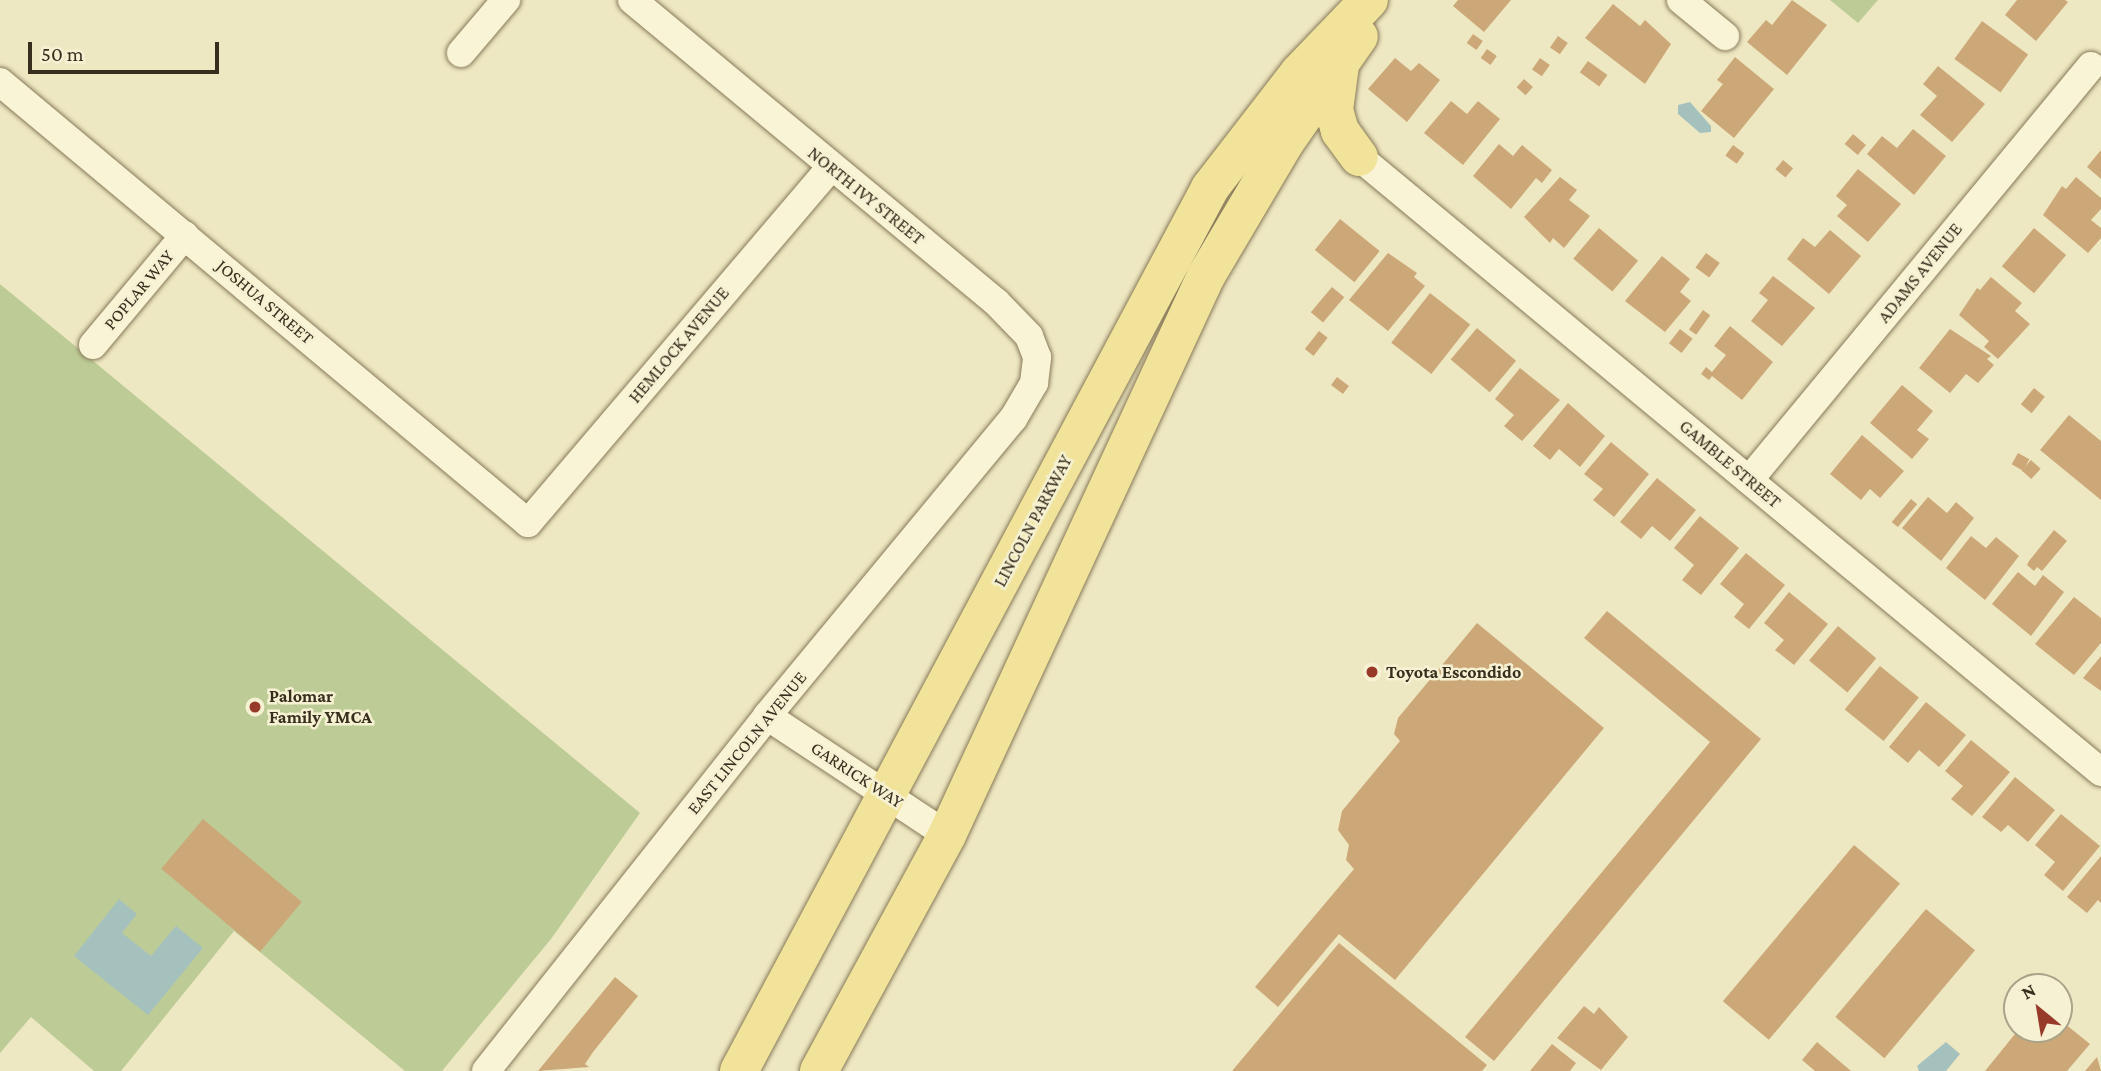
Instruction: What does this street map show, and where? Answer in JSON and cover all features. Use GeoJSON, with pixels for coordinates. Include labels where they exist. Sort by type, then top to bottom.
{"type":"FeatureCollection","features":[{"type":"Feature","properties":{"kind":"main road","name":"LINCOLN PARKWAY"},"geometry":{"type":"LineString","coordinates":[[739,1071],[1210,188],[1298,73],[1369,0]]}},
{"type":"Feature","properties":{"kind":"main road"},"geometry":{"type":"LineString","coordinates":[[819,1071],[947,835],[1206,276],[1284,144],[1384,0]]}},
{"type":"Feature","properties":{"kind":"main road"},"geometry":{"type":"LineString","coordinates":[[1340,64],[1334,110],[1344,138],[1359,157]]}},
{"type":"Feature","properties":{"kind":"street"},"geometry":{"type":"LineString","coordinates":[[461,53],[506,0]]}},
{"type":"Feature","properties":{"kind":"street","name":"NORTH IVY STREET"},"geometry":{"type":"LineString","coordinates":[[632,0],[830,168],[996,302],[1029,336],[1037,357],[1034,383],[1013,419]]}},
{"type":"Feature","properties":{"kind":"street"},"geometry":{"type":"LineString","coordinates":[[1681,0],[1725,36]]}},
{"type":"Feature","properties":{"kind":"street","name":"ADAMS AVENUE"},"geometry":{"type":"LineString","coordinates":[[1749,480],[2091,66]]}},
{"type":"Feature","properties":{"kind":"street","name":"JOSHUA STREET"},"geometry":{"type":"LineString","coordinates":[[0,82],[528,523]]}},
{"type":"Feature","properties":{"kind":"street","name":"GAMBLE STREET"},"geometry":{"type":"LineString","coordinates":[[1359,157],[2101,772]]}},
{"type":"Feature","properties":{"kind":"street","name":"HEMLOCK AVENUE"},"geometry":{"type":"LineString","coordinates":[[528,523],[830,168]]}},
{"type":"Feature","properties":{"kind":"street","name":"POPLAR WAY"},"geometry":{"type":"LineString","coordinates":[[93,345],[185,235]]}},
{"type":"Feature","properties":{"kind":"street","name":"EAST LINCOLN AVENUE"},"geometry":{"type":"LineString","coordinates":[[486,1071],[767,716],[1013,419]]}},
{"type":"Feature","properties":{"kind":"street","name":"GARRICK WAY"},"geometry":{"type":"LineString","coordinates":[[767,716],[947,835]]}},
{"type":"Feature","properties":{"kind":"green space"},"geometry":{"type":"Polygon","coordinates":[[[1830,0],[1878,0],[1858,23],[1830,0]]]}},
{"type":"Feature","properties":{"kind":"green space","name":"Palomar Family YMCA"},"geometry":{"type":"Polygon","coordinates":[[[0,284],[640,813],[551,939],[442,1071],[405,1071],[234,931],[121,1071],[94,1071],[31,1017],[0,1053],[0,284]]]}},
{"type":"Feature","properties":{"kind":"water"},"geometry":{"type":"Polygon","coordinates":[[[1690,102],[1711,126],[1711,132],[1700,133],[1678,114],[1678,105],[1690,102]]]}},
{"type":"Feature","properties":{"kind":"water"},"geometry":{"type":"Polygon","coordinates":[[[119,899],[137,914],[122,933],[151,956],[176,926],[203,948],[148,1015],[74,956],[119,899]]]}},
{"type":"Feature","properties":{"kind":"water"},"geometry":{"type":"Polygon","coordinates":[[[1946,1042],[1960,1054],[1946,1071],[1919,1071],[1917,1066],[1946,1042]]]}},
{"type":"Feature","properties":{"kind":"building"},"geometry":{"type":"Polygon","coordinates":[[[1458,0],[1511,0],[1484,32],[1453,6],[1458,0]]]}},
{"type":"Feature","properties":{"kind":"building"},"geometry":{"type":"Polygon","coordinates":[[[1792,0],[1827,25],[1787,75],[1747,42],[1766,20],[1772,25],[1792,0]]]}},
{"type":"Feature","properties":{"kind":"building"},"geometry":{"type":"Polygon","coordinates":[[[2017,0],[2068,2],[2036,41],[2005,15],[2017,0]]]}},
{"type":"Feature","properties":{"kind":"building"},"geometry":{"type":"Polygon","coordinates":[[[1613,4],[1640,26],[1645,20],[1671,44],[1645,84],[1585,38],[1613,4]]]}},
{"type":"Feature","properties":{"kind":"building"},"geometry":{"type":"Polygon","coordinates":[[[1982,21],[2028,55],[2000,93],[1954,59],[1982,21]]]}},
{"type":"Feature","properties":{"kind":"building"},"geometry":{"type":"Polygon","coordinates":[[[1473,34],[1483,41],[1477,50],[1467,43],[1473,34]]]}},
{"type":"Feature","properties":{"kind":"building"},"geometry":{"type":"Polygon","coordinates":[[[1558,36],[1568,43],[1560,54],[1550,47],[1558,36]]]}},
{"type":"Feature","properties":{"kind":"building"},"geometry":{"type":"Polygon","coordinates":[[[1487,49],[1497,56],[1491,65],[1481,58],[1487,49]]]}},
{"type":"Feature","properties":{"kind":"building"},"geometry":{"type":"Polygon","coordinates":[[[1735,57],[1774,89],[1734,138],[1701,111],[1723,84],[1717,80],[1735,57]]]}},
{"type":"Feature","properties":{"kind":"building"},"geometry":{"type":"Polygon","coordinates":[[[1395,58],[1411,71],[1419,63],[1440,80],[1407,122],[1368,89],[1395,58]]]}},
{"type":"Feature","properties":{"kind":"building"},"geometry":{"type":"Polygon","coordinates":[[[1540,58],[1550,65],[1542,76],[1532,69],[1540,58]]]}},
{"type":"Feature","properties":{"kind":"building"},"geometry":{"type":"Polygon","coordinates":[[[1588,61],[1607,75],[1599,86],[1580,72],[1588,61]]]}},
{"type":"Feature","properties":{"kind":"building"},"geometry":{"type":"Polygon","coordinates":[[[1938,66],[1985,104],[1952,142],[1920,115],[1937,96],[1923,84],[1938,66]]]}},
{"type":"Feature","properties":{"kind":"building"},"geometry":{"type":"Polygon","coordinates":[[[1524,79],[1533,87],[1526,95],[1517,87],[1524,79]]]}},
{"type":"Feature","properties":{"kind":"building"},"geometry":{"type":"Polygon","coordinates":[[[1451,101],[1467,114],[1478,101],[1500,119],[1463,165],[1424,133],[1451,101]]]}},
{"type":"Feature","properties":{"kind":"building"},"geometry":{"type":"Polygon","coordinates":[[[1913,129],[1946,156],[1914,195],[1867,154],[1882,136],[1897,148],[1913,129]]]}},
{"type":"Feature","properties":{"kind":"building"},"geometry":{"type":"Polygon","coordinates":[[[1853,134],[1866,145],[1858,155],[1845,144],[1853,134]]]}},
{"type":"Feature","properties":{"kind":"building"},"geometry":{"type":"Polygon","coordinates":[[[1499,144],[1513,156],[1522,145],[1552,170],[1542,183],[1536,178],[1511,209],[1473,176],[1499,144]]]}},
{"type":"Feature","properties":{"kind":"building"},"geometry":{"type":"Polygon","coordinates":[[[1733,145],[1744,153],[1737,164],[1725,156],[1733,145]]]}},
{"type":"Feature","properties":{"kind":"building"},"geometry":{"type":"Polygon","coordinates":[[[2101,150],[2101,179],[2087,167],[2101,150]]]}},
{"type":"Feature","properties":{"kind":"building"},"geometry":{"type":"Polygon","coordinates":[[[1783,160],[1793,168],[1786,178],[1775,169],[1783,160]]]}},
{"type":"Feature","properties":{"kind":"building"},"geometry":{"type":"Polygon","coordinates":[[[1858,169],[1901,204],[1868,242],[1837,216],[1847,205],[1836,196],[1858,169]]]}},
{"type":"Feature","properties":{"kind":"building"},"geometry":{"type":"Polygon","coordinates":[[[1560,177],[1577,190],[1569,200],[1590,216],[1564,248],[1553,238],[1550,243],[1524,217],[1560,177]]]}},
{"type":"Feature","properties":{"kind":"building"},"geometry":{"type":"Polygon","coordinates":[[[2076,177],[2101,198],[2101,209],[2091,220],[2101,228],[2101,238],[2088,253],[2043,215],[2062,186],[2066,189],[2076,177]]]}},
{"type":"Feature","properties":{"kind":"building"},"geometry":{"type":"Polygon","coordinates":[[[1340,219],[1380,251],[1354,282],[1315,250],[1340,219]]]}},
{"type":"Feature","properties":{"kind":"building"},"geometry":{"type":"Polygon","coordinates":[[[1599,228],[1638,261],[1612,291],[1573,259],[1599,228]]]}},
{"type":"Feature","properties":{"kind":"building"},"geometry":{"type":"Polygon","coordinates":[[[2034,228],[2066,255],[2034,293],[2002,266],[2034,228]]]}},
{"type":"Feature","properties":{"kind":"building"},"geometry":{"type":"Polygon","coordinates":[[[1830,230],[1861,256],[1829,294],[1787,259],[1803,238],[1815,247],[1830,230]]]}},
{"type":"Feature","properties":{"kind":"building"},"geometry":{"type":"Polygon","coordinates":[[[1388,253],[1417,273],[1414,277],[1425,286],[1388,331],[1349,300],[1388,253]]]}},
{"type":"Feature","properties":{"kind":"building"},"geometry":{"type":"Polygon","coordinates":[[[1706,253],[1720,263],[1709,278],[1695,268],[1706,253]]]}},
{"type":"Feature","properties":{"kind":"building"},"geometry":{"type":"Polygon","coordinates":[[[1662,256],[1690,279],[1680,292],[1691,301],[1665,332],[1625,301],[1662,256]]]}},
{"type":"Feature","properties":{"kind":"building"},"geometry":{"type":"Polygon","coordinates":[[[1773,276],[1815,308],[1782,346],[1751,321],[1768,300],[1759,293],[1773,276]]]}},
{"type":"Feature","properties":{"kind":"building"},"geometry":{"type":"Polygon","coordinates":[[[1991,277],[2022,303],[2015,311],[2030,324],[1998,359],[1984,347],[1989,341],[1959,315],[1977,288],[1980,290],[1991,277]]]}},
{"type":"Feature","properties":{"kind":"building"},"geometry":{"type":"Polygon","coordinates":[[[1332,287],[1344,297],[1323,323],[1311,312],[1332,287]]]}},
{"type":"Feature","properties":{"kind":"building"},"geometry":{"type":"Polygon","coordinates":[[[1430,293],[1470,324],[1431,374],[1391,343],[1430,293]]]}},
{"type":"Feature","properties":{"kind":"building"},"geometry":{"type":"Polygon","coordinates":[[[1703,310],[1710,315],[1696,335],[1689,329],[1703,310]]]}},
{"type":"Feature","properties":{"kind":"building"},"geometry":{"type":"Polygon","coordinates":[[[1730,326],[1773,362],[1742,400],[1712,376],[1709,380],[1701,374],[1706,367],[1712,372],[1726,355],[1714,346],[1730,326]]]}},
{"type":"Feature","properties":{"kind":"building"},"geometry":{"type":"Polygon","coordinates":[[[1477,328],[1516,361],[1490,392],[1451,359],[1477,328]]]}},
{"type":"Feature","properties":{"kind":"building"},"geometry":{"type":"Polygon","coordinates":[[[1680,329],[1693,339],[1682,353],[1669,343],[1680,329]]]}},
{"type":"Feature","properties":{"kind":"building"},"geometry":{"type":"Polygon","coordinates":[[[1950,329],[1991,356],[1987,359],[1994,365],[1978,383],[1966,374],[1950,393],[1919,368],[1950,329]]]}},
{"type":"Feature","properties":{"kind":"building"},"geometry":{"type":"Polygon","coordinates":[[[1319,331],[1328,338],[1314,356],[1305,349],[1319,331]]]}},
{"type":"Feature","properties":{"kind":"building"},"geometry":{"type":"Polygon","coordinates":[[[1520,368],[1560,400],[1522,441],[1504,426],[1514,415],[1495,399],[1520,368]]]}},
{"type":"Feature","properties":{"kind":"building"},"geometry":{"type":"Polygon","coordinates":[[[1337,377],[1349,386],[1343,394],[1331,385],[1337,377]]]}},
{"type":"Feature","properties":{"kind":"building"},"geometry":{"type":"Polygon","coordinates":[[[1902,385],[1933,411],[1917,430],[1929,439],[1912,459],[1870,423],[1902,385]]]}},
{"type":"Feature","properties":{"kind":"building"},"geometry":{"type":"Polygon","coordinates":[[[2034,388],[2045,397],[2032,413],[2021,404],[2034,388]]]}},
{"type":"Feature","properties":{"kind":"building"},"geometry":{"type":"Polygon","coordinates":[[[1568,403],[1605,436],[1580,467],[1559,449],[1550,460],[1533,446],[1568,403]]]}},
{"type":"Feature","properties":{"kind":"building"},"geometry":{"type":"Polygon","coordinates":[[[2069,415],[2101,441],[2101,500],[2040,450],[2069,415]]]}},
{"type":"Feature","properties":{"kind":"building"},"geometry":{"type":"Polygon","coordinates":[[[1862,435],[1904,471],[1880,498],[1870,489],[1861,500],[1830,474],[1862,435]]]}},
{"type":"Feature","properties":{"kind":"building"},"geometry":{"type":"Polygon","coordinates":[[[1611,442],[1649,474],[1614,517],[1593,500],[1603,489],[1584,474],[1611,442]]]}},
{"type":"Feature","properties":{"kind":"building"},"geometry":{"type":"Polygon","coordinates":[[[2018,453],[2029,459],[2023,471],[2012,464],[2018,453]]]}},
{"type":"Feature","properties":{"kind":"building"},"geometry":{"type":"Polygon","coordinates":[[[2031,460],[2041,469],[2031,479],[2022,470],[2031,460]]]}},
{"type":"Feature","properties":{"kind":"building"},"geometry":{"type":"Polygon","coordinates":[[[1657,478],[1696,510],[1670,541],[1652,526],[1641,539],[1620,522],[1657,478]]]}},
{"type":"Feature","properties":{"kind":"building"},"geometry":{"type":"Polygon","coordinates":[[[1928,497],[1947,513],[1956,502],[1974,518],[1941,561],[1902,528],[1928,497]]]}},
{"type":"Feature","properties":{"kind":"building"},"geometry":{"type":"Polygon","coordinates":[[[1911,499],[1917,504],[1898,527],[1892,522],[1911,499]]]}},
{"type":"Feature","properties":{"kind":"building"},"geometry":{"type":"Polygon","coordinates":[[[1700,516],[1739,548],[1701,595],[1682,580],[1694,565],[1674,548],[1700,516]]]}},
{"type":"Feature","properties":{"kind":"building"},"geometry":{"type":"Polygon","coordinates":[[[2054,530],[2067,541],[2042,571],[2037,567],[2034,571],[2027,565],[2054,530]]]}},
{"type":"Feature","properties":{"kind":"building"},"geometry":{"type":"Polygon","coordinates":[[[1971,536],[1986,548],[1996,537],[2019,556],[1985,600],[1946,568],[1971,536]]]}},
{"type":"Feature","properties":{"kind":"building"},"geometry":{"type":"Polygon","coordinates":[[[1746,553],[1785,585],[1749,629],[1734,617],[1744,604],[1720,584],[1746,553]]]}},
{"type":"Feature","properties":{"kind":"building"},"geometry":{"type":"Polygon","coordinates":[[[2018,572],[2035,586],[2043,575],[2064,592],[2031,636],[1992,604],[2018,572]]]}},
{"type":"Feature","properties":{"kind":"building"},"geometry":{"type":"Polygon","coordinates":[[[1789,592],[1828,624],[1794,665],[1775,650],[1784,640],[1764,623],[1789,592]]]}},
{"type":"Feature","properties":{"kind":"building"},"geometry":{"type":"Polygon","coordinates":[[[2074,597],[2101,618],[2101,643],[2074,675],[2035,644],[2074,597]]]}},
{"type":"Feature","properties":{"kind":"building"},"geometry":{"type":"Polygon","coordinates":[[[1607,611],[1761,739],[1494,1061],[1465,1037],[1710,742],[1584,638],[1607,611]]]}},
{"type":"Feature","properties":{"kind":"building"},"geometry":{"type":"Polygon","coordinates":[[[1477,623],[1604,728],[1395,980],[1339,934],[1278,1007],[1255,987],[1354,869],[1346,860],[1349,845],[1338,830],[1342,811],[1400,741],[1394,734],[1398,718],[1477,623]]]}},
{"type":"Feature","properties":{"kind":"building"},"geometry":{"type":"Polygon","coordinates":[[[1838,626],[1876,658],[1847,693],[1809,660],[1838,626]]]}},
{"type":"Feature","properties":{"kind":"building"},"geometry":{"type":"Polygon","coordinates":[[[2101,656],[2101,691],[2083,678],[2101,656]]]}},
{"type":"Feature","properties":{"kind":"building"},"geometry":{"type":"Polygon","coordinates":[[[1880,666],[1919,697],[1884,741],[1845,710],[1880,666]]]}},
{"type":"Feature","properties":{"kind":"building"},"geometry":{"type":"Polygon","coordinates":[[[1926,702],[1966,735],[1939,767],[1919,750],[1908,763],[1889,747],[1926,702]]]}},
{"type":"Feature","properties":{"kind":"building"},"geometry":{"type":"Polygon","coordinates":[[[1971,740],[2010,772],[1972,816],[1951,799],[1963,786],[1945,771],[1971,740]]]}},
{"type":"Feature","properties":{"kind":"building"},"geometry":{"type":"Polygon","coordinates":[[[2015,777],[2055,810],[2028,842],[2008,825],[2001,832],[1982,817],[2015,777]]]}},
{"type":"Feature","properties":{"kind":"building"},"geometry":{"type":"Polygon","coordinates":[[[2061,814],[2100,846],[2063,891],[2044,875],[2055,862],[2035,845],[2061,814]]]}},
{"type":"Feature","properties":{"kind":"building"},"geometry":{"type":"Polygon","coordinates":[[[203,819],[302,902],[260,952],[161,869],[203,819]]]}},
{"type":"Feature","properties":{"kind":"building"},"geometry":{"type":"Polygon","coordinates":[[[1854,845],[1900,884],[1769,1040],[1723,1001],[1854,845]]]}},
{"type":"Feature","properties":{"kind":"building"},"geometry":{"type":"Polygon","coordinates":[[[2101,856],[2101,903],[2098,900],[2087,913],[2067,897],[2101,856]]]}},
{"type":"Feature","properties":{"kind":"building"},"geometry":{"type":"Polygon","coordinates":[[[1926,909],[1975,950],[1884,1058],[1835,1017],[1926,909]]]}},
{"type":"Feature","properties":{"kind":"building"},"geometry":{"type":"Polygon","coordinates":[[[1339,943],[1487,1065],[1482,1071],[1232,1071],[1339,943]]]}},
{"type":"Feature","properties":{"kind":"building"},"geometry":{"type":"Polygon","coordinates":[[[615,977],[638,996],[593,1052],[585,1064],[589,1067],[538,1071],[615,977]]]}},
{"type":"Feature","properties":{"kind":"building"},"geometry":{"type":"Polygon","coordinates":[[[1584,1006],[1594,1014],[1599,1007],[1628,1037],[1601,1070],[1557,1038],[1584,1006]]]}},
{"type":"Feature","properties":{"kind":"building"},"geometry":{"type":"Polygon","coordinates":[[[2073,1030],[2090,1044],[2067,1071],[1985,1071],[2008,1043],[2073,1043],[2073,1030]]]}},
{"type":"Feature","properties":{"kind":"building"},"geometry":{"type":"Polygon","coordinates":[[[1817,1042],[1851,1071],[1815,1071],[1802,1060],[1817,1042]]]}},
{"type":"Feature","properties":{"kind":"building"},"geometry":{"type":"Polygon","coordinates":[[[1552,1044],[1576,1063],[1570,1071],[1530,1071],[1552,1044]]]}},
{"type":"Feature","properties":{"kind":"building"},"geometry":{"type":"Polygon","coordinates":[[[2097,1057],[2101,1071],[2085,1071],[2097,1057]]]}},
{"type":"Feature","properties":{"kind":"place","name":"Toyota Escondido"},"geometry":{"type":"Point","coordinates":[1372,672]}},
{"type":"Feature","properties":{"kind":"place","name":"Palomar Family YMCA"},"geometry":{"type":"Point","coordinates":[255,707]}}]}
